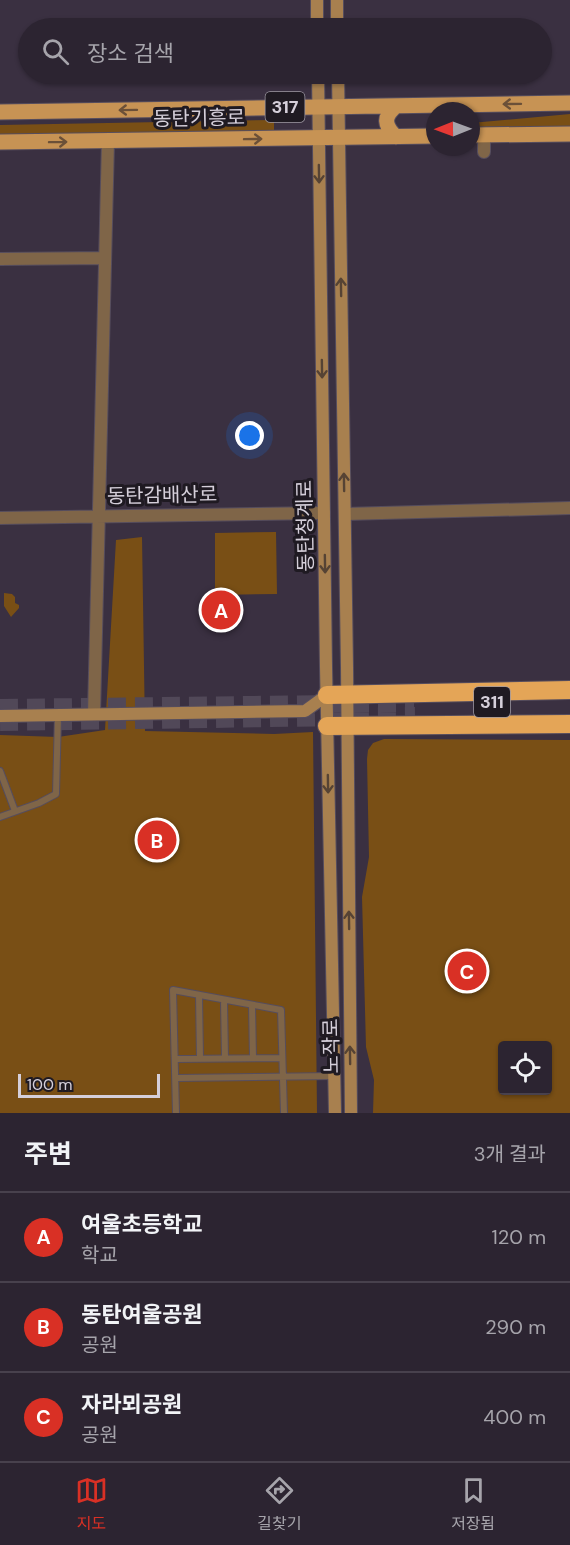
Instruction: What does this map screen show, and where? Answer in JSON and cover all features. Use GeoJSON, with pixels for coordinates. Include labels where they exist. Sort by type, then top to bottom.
{"type":"FeatureCollection","features":[{"type":"Feature","properties":{"kind":"highway"},"geometry":{"type":"LineString","coordinates":[[327,726],[347,725],[408,709],[570,690]]}},
{"type":"Feature","properties":{"kind":"highway"},"geometry":{"type":"LineString","coordinates":[[327,695],[347,695],[408,709],[570,723]]}},
{"type":"Feature","properties":{"kind":"highway","name":"311"},"geometry":{"type":"LineString","coordinates":[[408,709],[570,700]]}},
{"type":"Feature","properties":{"kind":"highway","name":"311"},"geometry":{"type":"LineString","coordinates":[[408,709],[570,714]]}},
{"type":"Feature","properties":{"kind":"main road","name":"동탄기흥로"},"geometry":{"type":"LineString","coordinates":[[0,112],[570,103]]}},
{"type":"Feature","properties":{"kind":"main road"},"geometry":{"type":"LineString","coordinates":[[396,106],[388,113],[386,121],[388,129],[396,136]]}},
{"type":"Feature","properties":{"kind":"main road"},"geometry":{"type":"LineString","coordinates":[[480,135],[570,134]]}},
{"type":"Feature","properties":{"kind":"main road","name":"동탄기흥로"},"geometry":{"type":"LineString","coordinates":[[0,142],[426,136]]}},
{"type":"Feature","properties":{"kind":"street"},"geometry":{"type":"LineString","coordinates":[[317,0],[317,18]]}},
{"type":"Feature","properties":{"kind":"street"},"geometry":{"type":"LineString","coordinates":[[336,0],[337,18]]}},
{"type":"Feature","properties":{"kind":"street","name":"동탄청계로"},"geometry":{"type":"LineString","coordinates":[[318,84],[332,978]]}},
{"type":"Feature","properties":{"kind":"street"},"geometry":{"type":"LineString","coordinates":[[338,84],[347,725]]}},
{"type":"Feature","properties":{"kind":"street"},"geometry":{"type":"LineString","coordinates":[[94,714],[108,141]]}},
{"type":"Feature","properties":{"kind":"street"},"geometry":{"type":"LineString","coordinates":[[480,142],[484,152]]}},
{"type":"Feature","properties":{"kind":"street"},"geometry":{"type":"LineString","coordinates":[[0,259],[105,258]]}},
{"type":"Feature","properties":{"kind":"street"},"geometry":{"type":"LineString","coordinates":[[345,514],[570,508]]}},
{"type":"Feature","properties":{"kind":"street","name":"동탄감배산로"},"geometry":{"type":"LineString","coordinates":[[0,518],[324,513]]}},
{"type":"Feature","properties":{"kind":"street"},"geometry":{"type":"LineString","coordinates":[[305,711],[327,695]]}},
{"type":"Feature","properties":{"kind":"street"},"geometry":{"type":"LineString","coordinates":[[0,716],[305,711],[327,726]]}},
{"type":"Feature","properties":{"kind":"street","name":"노작로"},"geometry":{"type":"LineString","coordinates":[[347,725],[351,1113]]}},
{"type":"Feature","properties":{"kind":"street","name":"노작로"},"geometry":{"type":"LineString","coordinates":[[332,978],[335,1113]]}},
{"type":"Feature","properties":{"kind":"lane"},"geometry":{"type":"LineString","coordinates":[[0,818],[56,794],[58,715]]}},
{"type":"Feature","properties":{"kind":"lane"},"geometry":{"type":"LineString","coordinates":[[0,771],[15,812]]}},
{"type":"Feature","properties":{"kind":"lane"},"geometry":{"type":"LineString","coordinates":[[176,1113],[173,990],[281,1010],[284,1113]]}},
{"type":"Feature","properties":{"kind":"lane"},"geometry":{"type":"LineString","coordinates":[[199,995],[200,1058]]}},
{"type":"Feature","properties":{"kind":"lane"},"geometry":{"type":"LineString","coordinates":[[224,1000],[225,1058]]}},
{"type":"Feature","properties":{"kind":"lane"},"geometry":{"type":"LineString","coordinates":[[252,1005],[253,1058]]}},
{"type":"Feature","properties":{"kind":"lane"},"geometry":{"type":"LineString","coordinates":[[175,1059],[282,1058]]}},
{"type":"Feature","properties":{"kind":"lane"},"geometry":{"type":"LineString","coordinates":[[176,1078],[334,1076]]}},
{"type":"Feature","properties":{"kind":"shaded area"},"geometry":{"type":"Polygon","coordinates":[[[570,114],[570,126],[480,129],[480,122],[570,114]]]}},
{"type":"Feature","properties":{"kind":"shaded area"},"geometry":{"type":"Polygon","coordinates":[[[274,120],[274,131],[0,137],[0,125],[274,120]]]}},
{"type":"Feature","properties":{"kind":"shaded area"},"geometry":{"type":"Polygon","coordinates":[[[276,532],[277,594],[215,595],[215,533],[276,532]]]}},
{"type":"Feature","properties":{"kind":"shaded area"},"geometry":{"type":"Polygon","coordinates":[[[142,537],[145,731],[274,734],[313,732],[317,1113],[0,1113],[0,735],[58,737],[105,730],[116,540],[142,537]]]}},
{"type":"Feature","properties":{"kind":"shaded area"},"geometry":{"type":"Polygon","coordinates":[[[4,593],[12,594],[15,597],[15,603],[19,605],[11,617],[4,606],[4,593]]]}},
{"type":"Feature","properties":{"kind":"shaded area"},"geometry":{"type":"Polygon","coordinates":[[[384,739],[570,740],[570,1113],[373,1113],[374,1080],[366,1047],[362,897],[369,857],[368,750],[373,743],[384,739]]]}},
{"type":"Feature","properties":{"kind":"tunnel"},"geometry":{"type":"LineString","coordinates":[[0,708],[414,703]]}},
{"type":"Feature","properties":{"kind":"tunnel"},"geometry":{"type":"LineString","coordinates":[[0,722],[415,716]]}},
{"type":"Feature","properties":{"kind":"place","name":"여울초등학교"},"geometry":{"type":"Point","coordinates":[221,610]}},
{"type":"Feature","properties":{"kind":"place","name":"동탄여울공원"},"geometry":{"type":"Point","coordinates":[157,840]}},
{"type":"Feature","properties":{"kind":"place","name":"자라뫼공원"},"geometry":{"type":"Point","coordinates":[467,971]}}]}
